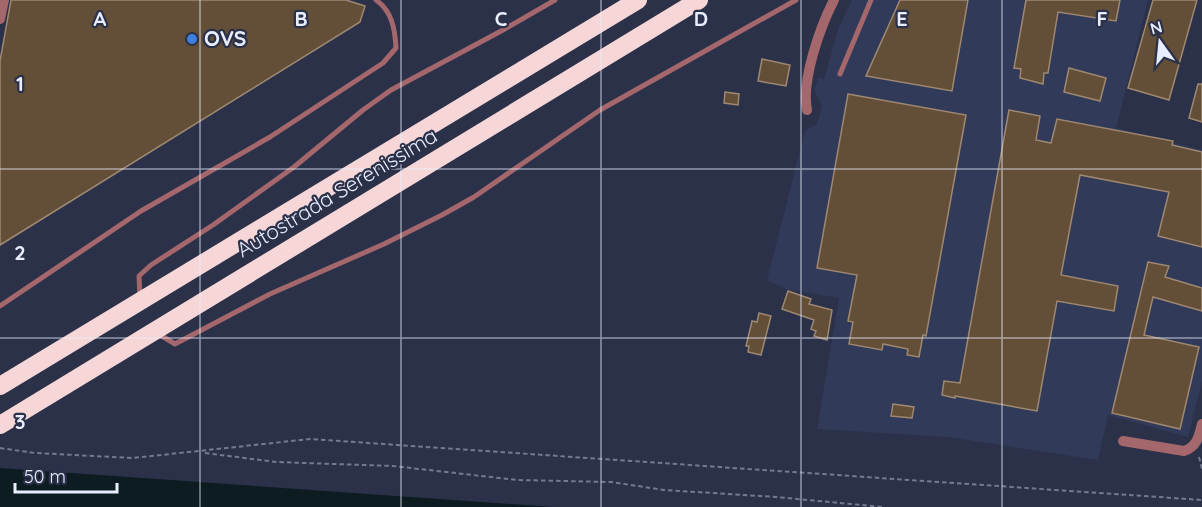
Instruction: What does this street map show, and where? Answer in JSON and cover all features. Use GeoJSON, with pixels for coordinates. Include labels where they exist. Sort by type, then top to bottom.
{"type":"FeatureCollection","features":[{"type":"Feature","properties":{"kind":"highway","name":"Autostrada Serenissima"},"geometry":{"type":"LineString","coordinates":[[0,386],[638,0]]}},
{"type":"Feature","properties":{"kind":"highway","name":"Autostrada Serenissima"},"geometry":{"type":"LineString","coordinates":[[7,421],[699,0]]}},
{"type":"Feature","properties":{"kind":"street"},"geometry":{"type":"LineString","coordinates":[[0,19],[4,0]]}},
{"type":"Feature","properties":{"kind":"street"},"geometry":{"type":"LineString","coordinates":[[807,110],[805,92],[811,62],[834,0]]}},
{"type":"Feature","properties":{"kind":"street"},"geometry":{"type":"LineString","coordinates":[[1124,441],[1184,451],[1195,445],[1202,424]]}},
{"type":"Feature","properties":{"kind":"lane"},"geometry":{"type":"LineString","coordinates":[[0,306],[141,211],[270,137],[383,63],[396,48],[395,26],[382,4],[376,0]]}},
{"type":"Feature","properties":{"kind":"lane"},"geometry":{"type":"LineString","coordinates":[[140,302],[139,276],[151,265],[213,225],[285,173],[363,110],[392,90],[555,0]]}},
{"type":"Feature","properties":{"kind":"lane"},"geometry":{"type":"LineString","coordinates":[[153,331],[175,344],[270,294],[384,244],[442,215],[483,191],[600,110],[796,0]]}},
{"type":"Feature","properties":{"kind":"lane"},"geometry":{"type":"LineString","coordinates":[[840,74],[871,0]]}},
{"type":"Feature","properties":{"kind":"path"},"geometry":{"type":"LineString","coordinates":[[0,448],[35,453],[132,458],[310,439],[1202,500]]}},
{"type":"Feature","properties":{"kind":"path"},"geometry":{"type":"LineString","coordinates":[[199,452],[276,462],[393,466],[517,480],[611,482],[664,490],[883,507]]}},
{"type":"Feature","properties":{"kind":"shaded area"},"geometry":{"type":"Polygon","coordinates":[[[852,0],[1148,0],[1116,128],[1202,150],[1202,382],[1188,437],[1108,415],[1098,460],[948,437],[817,429],[839,298],[786,289],[767,280],[805,131],[817,124],[822,105],[814,91],[818,78],[824,79],[839,27],[852,0]]]}},
{"type":"Feature","properties":{"kind":"shaded area"},"geometry":{"type":"Polygon","coordinates":[[[0,468],[553,507],[0,507],[0,468]]]}},
{"type":"Feature","properties":{"kind":"building"},"geometry":{"type":"Polygon","coordinates":[[[11,0],[346,0],[365,6],[360,22],[0,245],[0,61],[11,0]]]}},
{"type":"Feature","properties":{"kind":"building"},"geometry":{"type":"Polygon","coordinates":[[[900,0],[968,0],[952,91],[866,76],[900,0]]]}},
{"type":"Feature","properties":{"kind":"building"},"geometry":{"type":"Polygon","coordinates":[[[1026,0],[1120,0],[1116,21],[1058,12],[1048,73],[1044,73],[1043,84],[1020,78],[1021,69],[1014,68],[1026,0]]]}},
{"type":"Feature","properties":{"kind":"building"},"geometry":{"type":"Polygon","coordinates":[[[1153,0],[1197,0],[1169,100],[1128,88],[1153,0]]]}},
{"type":"Feature","properties":{"kind":"building"},"geometry":{"type":"Polygon","coordinates":[[[762,59],[790,65],[786,86],[758,81],[762,59]]]}},
{"type":"Feature","properties":{"kind":"building"},"geometry":{"type":"Polygon","coordinates":[[[1069,68],[1106,78],[1100,101],[1064,92],[1069,68]]]}},
{"type":"Feature","properties":{"kind":"building"},"geometry":{"type":"Polygon","coordinates":[[[1198,84],[1202,84],[1202,122],[1189,118],[1198,84]]]}},
{"type":"Feature","properties":{"kind":"building"},"geometry":{"type":"Polygon","coordinates":[[[725,92],[739,94],[738,105],[724,103],[725,92]]]}},
{"type":"Feature","properties":{"kind":"building"},"geometry":{"type":"Polygon","coordinates":[[[848,94],[966,115],[926,336],[923,335],[919,357],[907,355],[908,349],[883,344],[882,350],[849,344],[853,322],[848,321],[857,275],[817,268],[848,94]]]}},
{"type":"Feature","properties":{"kind":"building"},"geometry":{"type":"Polygon","coordinates":[[[1009,110],[1040,116],[1036,140],[1051,143],[1057,119],[1173,141],[1172,145],[1202,152],[1202,247],[1158,236],[1169,192],[1080,175],[1061,275],[1118,286],[1114,311],[1057,301],[1037,411],[942,395],[944,381],[960,383],[1009,110]]]}},
{"type":"Feature","properties":{"kind":"building"},"geometry":{"type":"Polygon","coordinates":[[[1148,262],[1169,266],[1165,277],[1202,288],[1202,311],[1153,297],[1144,335],[1199,347],[1180,429],[1112,413],[1148,262]]]}},
{"type":"Feature","properties":{"kind":"building"},"geometry":{"type":"Polygon","coordinates":[[[788,291],[811,299],[809,304],[832,310],[827,340],[814,336],[816,331],[811,329],[814,320],[782,309],[788,291]]]}},
{"type":"Feature","properties":{"kind":"building"},"geometry":{"type":"Polygon","coordinates":[[[759,313],[771,316],[761,355],[748,352],[749,346],[746,346],[752,321],[757,322],[759,313]]]}},
{"type":"Feature","properties":{"kind":"building"},"geometry":{"type":"Polygon","coordinates":[[[893,404],[914,407],[912,418],[891,416],[893,404]]]}},
{"type":"Feature","properties":{"kind":"place","name":"OVS"},"geometry":{"type":"Point","coordinates":[192,39]}}]}
